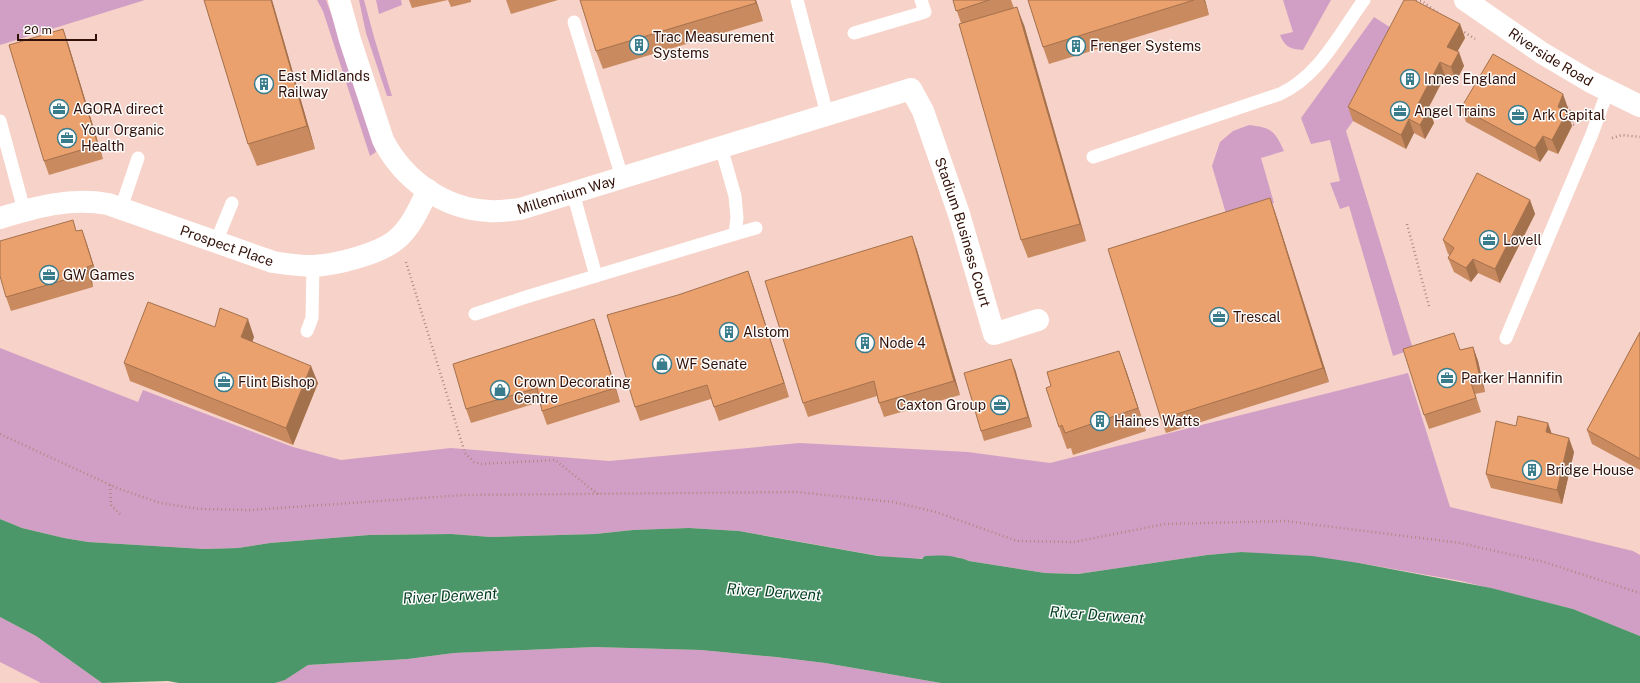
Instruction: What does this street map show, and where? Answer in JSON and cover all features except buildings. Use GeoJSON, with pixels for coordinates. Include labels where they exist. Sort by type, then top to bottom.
{"type":"FeatureCollection","features":[{"type":"Feature","properties":{"kind":"street","name":"Millennium Way"},"geometry":{"type":"LineString","coordinates":[[339,0],[350,40],[382,140],[394,160],[412,179],[451,203],[463,207],[496,212],[520,209],[911,89]]}},
{"type":"Feature","properties":{"kind":"street","name":"Riverside Road"},"geometry":{"type":"LineString","coordinates":[[1465,0],[1542,53],[1608,90],[1639,102]]}},
{"type":"Feature","properties":{"kind":"street","name":"Stadium Business Court"},"geometry":{"type":"LineString","coordinates":[[911,89],[923,111],[960,214],[994,334],[1038,320]]}},
{"type":"Feature","properties":{"kind":"street","name":"Prospect Place"},"geometry":{"type":"LineString","coordinates":[[0,218],[24,210],[73,201],[97,202],[121,208],[273,262],[297,266],[313,266],[325,265],[379,250],[398,239],[414,217],[428,190]]}},
{"type":"Feature","properties":{"kind":"lane"},"geometry":{"type":"LineString","coordinates":[[797,0],[827,114]]}},
{"type":"Feature","properties":{"kind":"lane"},"geometry":{"type":"LineString","coordinates":[[854,34],[925,12],[921,0]]}},
{"type":"Feature","properties":{"kind":"lane"},"geometry":{"type":"LineString","coordinates":[[1093,157],[1291,89],[1309,75],[1329,52],[1364,0]]}},
{"type":"Feature","properties":{"kind":"lane"},"geometry":{"type":"LineString","coordinates":[[574,22],[622,177]]}},
{"type":"Feature","properties":{"kind":"lane"},"geometry":{"type":"LineString","coordinates":[[1506,338],[1592,134],[1608,90]]}},
{"type":"Feature","properties":{"kind":"lane"},"geometry":{"type":"LineString","coordinates":[[0,121],[24,210]]}},
{"type":"Feature","properties":{"kind":"lane"},"geometry":{"type":"LineString","coordinates":[[722,147],[735,196],[737,218],[735,234]]}},
{"type":"Feature","properties":{"kind":"lane"},"geometry":{"type":"LineString","coordinates":[[121,208],[138,158]]}},
{"type":"Feature","properties":{"kind":"lane"},"geometry":{"type":"LineString","coordinates":[[572,193],[596,276]]}},
{"type":"Feature","properties":{"kind":"lane"},"geometry":{"type":"LineString","coordinates":[[216,242],[232,203]]}},
{"type":"Feature","properties":{"kind":"lane"},"geometry":{"type":"LineString","coordinates":[[475,314],[526,297],[756,228]]}},
{"type":"Feature","properties":{"kind":"lane"},"geometry":{"type":"LineString","coordinates":[[307,331],[312,318],[313,266]]}},
{"type":"Feature","properties":{"kind":"path"},"geometry":{"type":"LineString","coordinates":[[1409,0],[1422,2],[1442,16]]}},
{"type":"Feature","properties":{"kind":"path"},"geometry":{"type":"LineString","coordinates":[[1461,30],[1480,43]]}},
{"type":"Feature","properties":{"kind":"path"},"geometry":{"type":"LineString","coordinates":[[1564,103],[1572,113],[1572,124],[1604,141],[1622,135],[1640,137]]}},
{"type":"Feature","properties":{"kind":"path"},"geometry":{"type":"LineString","coordinates":[[1407,224],[1429,306]]}},
{"type":"Feature","properties":{"kind":"path"},"geometry":{"type":"LineString","coordinates":[[398,239],[465,453],[469,459],[480,464],[556,460],[599,495]]}},
{"type":"Feature","properties":{"kind":"path"},"geometry":{"type":"LineString","coordinates":[[0,434],[110,485],[160,503],[199,510],[251,510],[464,495],[599,495],[797,492],[892,502],[936,512],[1016,541],[1074,542],[1165,524],[1284,521],[1460,543],[1544,562],[1640,593]]}},
{"type":"Feature","properties":{"kind":"path"},"geometry":{"type":"LineString","coordinates":[[110,485],[111,505],[120,514]]}},
{"type":"Feature","properties":{"kind":"shaded area"},"geometry":{"type":"Polygon","coordinates":[[[0,0],[145,0],[0,45],[0,0]]]}},
{"type":"Feature","properties":{"kind":"shaded area"},"geometry":{"type":"Polygon","coordinates":[[[317,0],[326,0],[335,24],[376,152],[370,156],[323,11],[317,0]]]}},
{"type":"Feature","properties":{"kind":"shaded area"},"geometry":{"type":"Polygon","coordinates":[[[359,0],[364,0],[392,96],[387,96],[366,33],[359,0]]]}},
{"type":"Feature","properties":{"kind":"shaded area"},"geometry":{"type":"Polygon","coordinates":[[[376,0],[401,0],[402,5],[379,14],[376,0]]]}},
{"type":"Feature","properties":{"kind":"shaded area"},"geometry":{"type":"Polygon","coordinates":[[[1283,0],[1331,0],[1303,50],[1288,47],[1280,35],[1293,32],[1283,0]]]}},
{"type":"Feature","properties":{"kind":"shaded area"},"geometry":{"type":"Polygon","coordinates":[[[1374,17],[1399,33],[1353,121],[1346,131],[1413,349],[1393,356],[1349,206],[1340,209],[1330,183],[1340,181],[1330,140],[1311,144],[1301,118],[1374,17]]]}},
{"type":"Feature","properties":{"kind":"shaded area"},"geometry":{"type":"Polygon","coordinates":[[[1249,125],[1263,127],[1271,131],[1278,138],[1284,151],[1261,158],[1274,203],[1227,217],[1212,166],[1220,142],[1233,131],[1249,125]]]}},
{"type":"Feature","properties":{"kind":"shaded area"},"geometry":{"type":"Polygon","coordinates":[[[0,348],[138,402],[143,390],[293,447],[341,460],[451,448],[609,461],[800,443],[968,452],[1050,463],[1408,373],[1450,507],[1633,551],[1640,555],[1640,636],[1573,609],[1461,581],[1359,563],[1241,552],[1207,555],[1078,574],[1045,573],[969,561],[958,557],[910,559],[879,556],[739,531],[689,528],[633,530],[595,534],[491,537],[451,534],[369,535],[270,543],[238,548],[204,549],[88,542],[64,538],[22,528],[0,519],[0,348]]]}},
{"type":"Feature","properties":{"kind":"shaded area"},"geometry":{"type":"Polygon","coordinates":[[[0,617],[36,636],[102,683],[41,683],[0,662],[0,617]]]}},
{"type":"Feature","properties":{"kind":"shaded area"},"geometry":{"type":"Polygon","coordinates":[[[594,647],[701,650],[776,657],[825,663],[941,683],[275,683],[285,680],[308,665],[408,659],[454,653],[594,647]]]}},
{"type":"Feature","properties":{"kind":"water","name":"River Derwent"},"geometry":{"type":"Polygon","coordinates":[[[0,519],[22,528],[88,542],[204,549],[238,548],[270,543],[369,535],[451,534],[491,537],[595,534],[633,530],[689,528],[739,531],[878,556],[922,559],[925,556],[947,556],[1045,573],[1078,574],[1207,555],[1241,552],[1312,556],[1359,563],[1491,588],[1573,609],[1640,636],[1640,683],[941,683],[825,663],[776,657],[701,650],[594,647],[454,653],[408,659],[308,665],[285,680],[275,683],[179,683],[168,681],[102,683],[36,636],[0,617],[0,519]]]}},
{"type":"Feature","properties":{"kind":"place","name":"Trac Measurement Systems"},"geometry":{"type":"Point","coordinates":[639,45]}},
{"type":"Feature","properties":{"kind":"place","name":"Frenger Systems"},"geometry":{"type":"Point","coordinates":[1076,46]}},
{"type":"Feature","properties":{"kind":"place","name":"Innes England"},"geometry":{"type":"Point","coordinates":[1410,79]}},
{"type":"Feature","properties":{"kind":"place","name":"East Midlands Railway"},"geometry":{"type":"Point","coordinates":[264,84]}},
{"type":"Feature","properties":{"kind":"place","name":"AGORA direct"},"geometry":{"type":"Point","coordinates":[59,109]}},
{"type":"Feature","properties":{"kind":"place","name":"Angel Trains"},"geometry":{"type":"Point","coordinates":[1400,111]}},
{"type":"Feature","properties":{"kind":"place","name":"Ark Capital"},"geometry":{"type":"Point","coordinates":[1518,115]}},
{"type":"Feature","properties":{"kind":"place","name":"Your Organic Health"},"geometry":{"type":"Point","coordinates":[67,138]}},
{"type":"Feature","properties":{"kind":"place","name":"Lovell"},"geometry":{"type":"Point","coordinates":[1489,240]}},
{"type":"Feature","properties":{"kind":"place","name":"GW Games"},"geometry":{"type":"Point","coordinates":[49,275]}},
{"type":"Feature","properties":{"kind":"place","name":"Trescal"},"geometry":{"type":"Point","coordinates":[1219,317]}},
{"type":"Feature","properties":{"kind":"place","name":"Alstom"},"geometry":{"type":"Point","coordinates":[729,332]}},
{"type":"Feature","properties":{"kind":"place","name":"Node 4"},"geometry":{"type":"Point","coordinates":[865,343]}},
{"type":"Feature","properties":{"kind":"place","name":"WF Senate"},"geometry":{"type":"Point","coordinates":[662,364]}},
{"type":"Feature","properties":{"kind":"place","name":"Parker Hannifin"},"geometry":{"type":"Point","coordinates":[1447,378]}},
{"type":"Feature","properties":{"kind":"place","name":"Flint Bishop"},"geometry":{"type":"Point","coordinates":[224,382]}},
{"type":"Feature","properties":{"kind":"place","name":"Crown Decorating Centre"},"geometry":{"type":"Point","coordinates":[500,390]}},
{"type":"Feature","properties":{"kind":"place","name":"Caxton Group"},"geometry":{"type":"Point","coordinates":[1000,405]}},
{"type":"Feature","properties":{"kind":"place","name":"Haines Watts"},"geometry":{"type":"Point","coordinates":[1100,421]}},
{"type":"Feature","properties":{"kind":"place","name":"Bridge House"},"geometry":{"type":"Point","coordinates":[1532,470]}}]}
